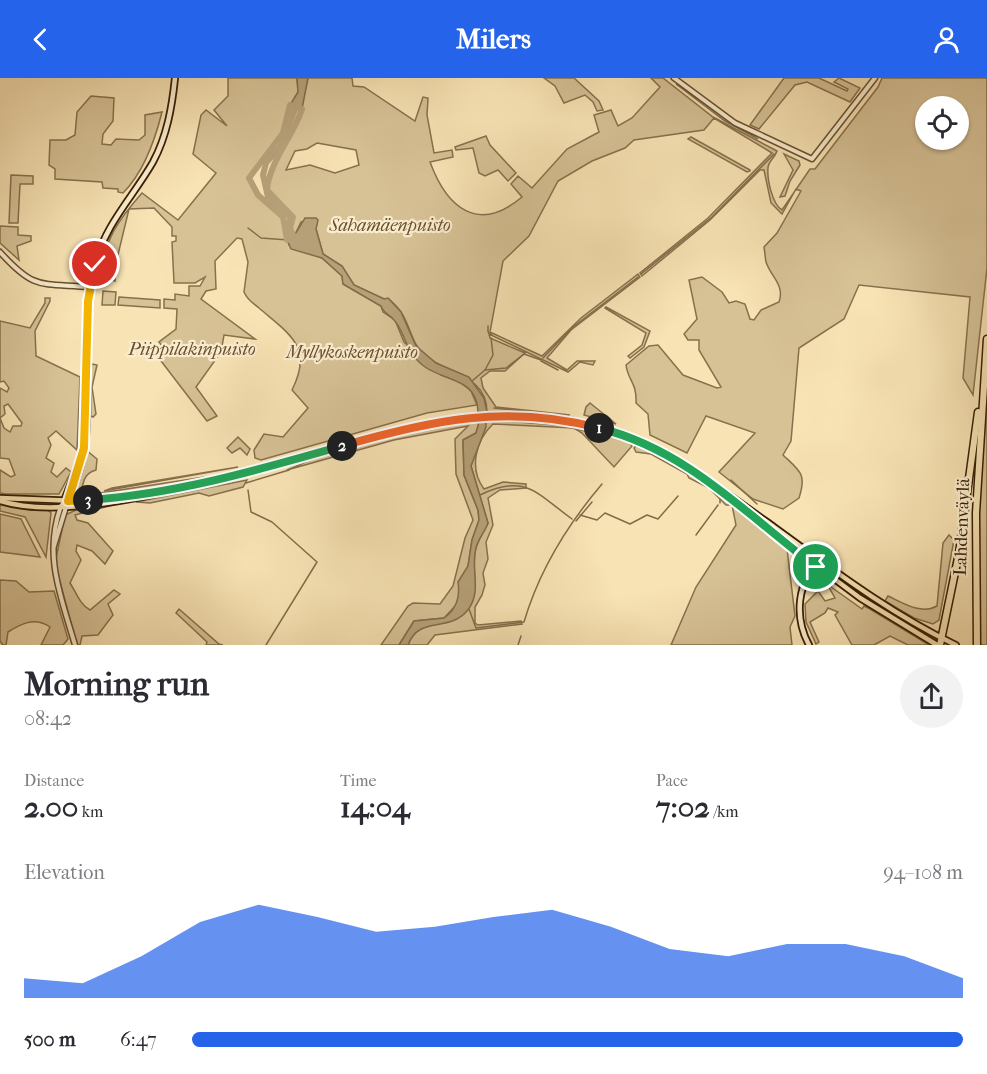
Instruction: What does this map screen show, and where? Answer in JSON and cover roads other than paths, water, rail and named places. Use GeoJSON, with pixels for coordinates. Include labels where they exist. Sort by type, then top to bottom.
{"type":"FeatureCollection","features":[{"type":"Feature","properties":{"kind":"highway","name":"Lahdenväylä"},"geometry":{"type":"LineString","coordinates":[[977,645],[975,555],[987,339]]}},
{"type":"Feature","properties":{"kind":"highway"},"geometry":{"type":"LineString","coordinates":[[938,645],[959,552],[984,373]]}},
{"type":"Feature","properties":{"kind":"main road"},"geometry":{"type":"LineString","coordinates":[[65,503],[82,457],[85,437],[90,287],[99,250],[118,211],[159,149],[171,111],[175,78]]}},
{"type":"Feature","properties":{"kind":"main road"},"geometry":{"type":"LineString","coordinates":[[0,500],[21,505],[65,503],[170,491],[214,482],[408,427],[491,415],[561,419],[627,436],[681,462],[822,563],[941,638],[956,645]]}},
{"type":"Feature","properties":{"kind":"main road"},"geometry":{"type":"LineString","coordinates":[[741,504],[758,522],[816,567],[879,610],[938,645]]}},
{"type":"Feature","properties":{"kind":"main road"},"geometry":{"type":"LineString","coordinates":[[809,645],[802,629],[799,613],[805,587],[816,567],[822,563]]}},
{"type":"Feature","properties":{"kind":"main road"},"geometry":{"type":"LineString","coordinates":[[805,587],[821,570],[822,563]]}},
{"type":"Feature","properties":{"kind":"street"},"geometry":{"type":"LineString","coordinates":[[674,78],[735,123],[812,159],[875,78]]}},
{"type":"Feature","properties":{"kind":"street"},"geometry":{"type":"LineString","coordinates":[[0,252],[28,280],[44,285],[90,287]]}},
{"type":"Feature","properties":{"kind":"street"},"geometry":{"type":"LineString","coordinates":[[65,503],[52,538],[55,582],[75,645]]}},
{"type":"Feature","properties":{"kind":"waterway"},"geometry":{"type":"LineString","coordinates":[[294,242],[288,228],[290,217],[268,197],[263,175],[266,163],[280,147],[299,100]]}},
{"type":"Feature","properties":{"kind":"waterway"},"geometry":{"type":"LineString","coordinates":[[290,105],[302,109],[272,169],[267,190],[293,217],[290,228],[294,237],[290,235],[287,240],[283,217],[258,195],[249,178],[283,133],[290,105]]}},
{"type":"Feature","properties":{"kind":"waterway"},"geometry":{"type":"LineString","coordinates":[[641,274],[712,217],[774,154]]}},
{"type":"Feature","properties":{"kind":"waterway"},"geometry":{"type":"LineString","coordinates":[[248,228],[261,238],[288,240]]}},
{"type":"Feature","properties":{"kind":"waterway"},"geometry":{"type":"LineString","coordinates":[[543,358],[573,327],[638,277]]}},
{"type":"Feature","properties":{"kind":"waterway"},"geometry":{"type":"LineString","coordinates":[[488,326],[488,332],[492,335]]}},
{"type":"Feature","properties":{"kind":"waterway"},"geometry":{"type":"LineString","coordinates":[[485,370],[493,355],[491,338]]}},
{"type":"Feature","properties":{"kind":"waterway"},"geometry":{"type":"LineString","coordinates":[[472,381],[485,370],[506,368],[524,354],[541,360]]}},
{"type":"Feature","properties":{"kind":"waterway"},"geometry":{"type":"LineString","coordinates":[[541,361],[558,370]]}},
{"type":"Feature","properties":{"kind":"waterway"},"geometry":{"type":"LineString","coordinates":[[494,408],[573,417]]}},
{"type":"Feature","properties":{"kind":"waterway"},"geometry":{"type":"LineString","coordinates":[[503,421],[557,425]]}},
{"type":"Feature","properties":{"kind":"waterway"},"geometry":{"type":"LineString","coordinates":[[563,426],[598,434]]}},
{"type":"Feature","properties":{"kind":"waterway"},"geometry":{"type":"LineString","coordinates":[[246,483],[289,470]]}},
{"type":"Feature","properties":{"kind":"waterway"},"geometry":{"type":"LineString","coordinates":[[731,480],[757,504]]}},
{"type":"Feature","properties":{"kind":"waterway"},"geometry":{"type":"LineString","coordinates":[[469,609],[476,628],[524,622],[546,566],[566,532],[602,484]]}},
{"type":"Feature","properties":{"kind":"waterway"},"geometry":{"type":"LineString","coordinates":[[480,495],[509,486],[520,486],[539,494],[572,519]]}},
{"type":"Feature","properties":{"kind":"waterway"},"geometry":{"type":"LineString","coordinates":[[248,490],[251,512],[272,522],[317,562],[266,645]]}},
{"type":"Feature","properties":{"kind":"waterway"},"geometry":{"type":"LineString","coordinates":[[580,515],[597,520],[605,513],[630,524],[647,515],[658,519],[678,496]]}},
{"type":"Feature","properties":{"kind":"waterway"},"geometry":{"type":"LineString","coordinates":[[576,521],[592,502]]}},
{"type":"Feature","properties":{"kind":"waterway"},"geometry":{"type":"LineString","coordinates":[[696,535],[718,505]]}},
{"type":"Feature","properties":{"kind":"waterway"},"geometry":{"type":"LineString","coordinates":[[518,645],[521,636]]}},
{"type":"Feature","properties":{"kind":"park label","name":"Sahamäenpuisto"},"geometry":{"type":"Point","coordinates":[390,225]}},
{"type":"Feature","properties":{"kind":"park label","name":"Piippilakinpuisto"},"geometry":{"type":"Point","coordinates":[192,349]}},
{"type":"Feature","properties":{"kind":"park label","name":"Myllykoskenpuisto"},"geometry":{"type":"Point","coordinates":[352,352]}}]}
